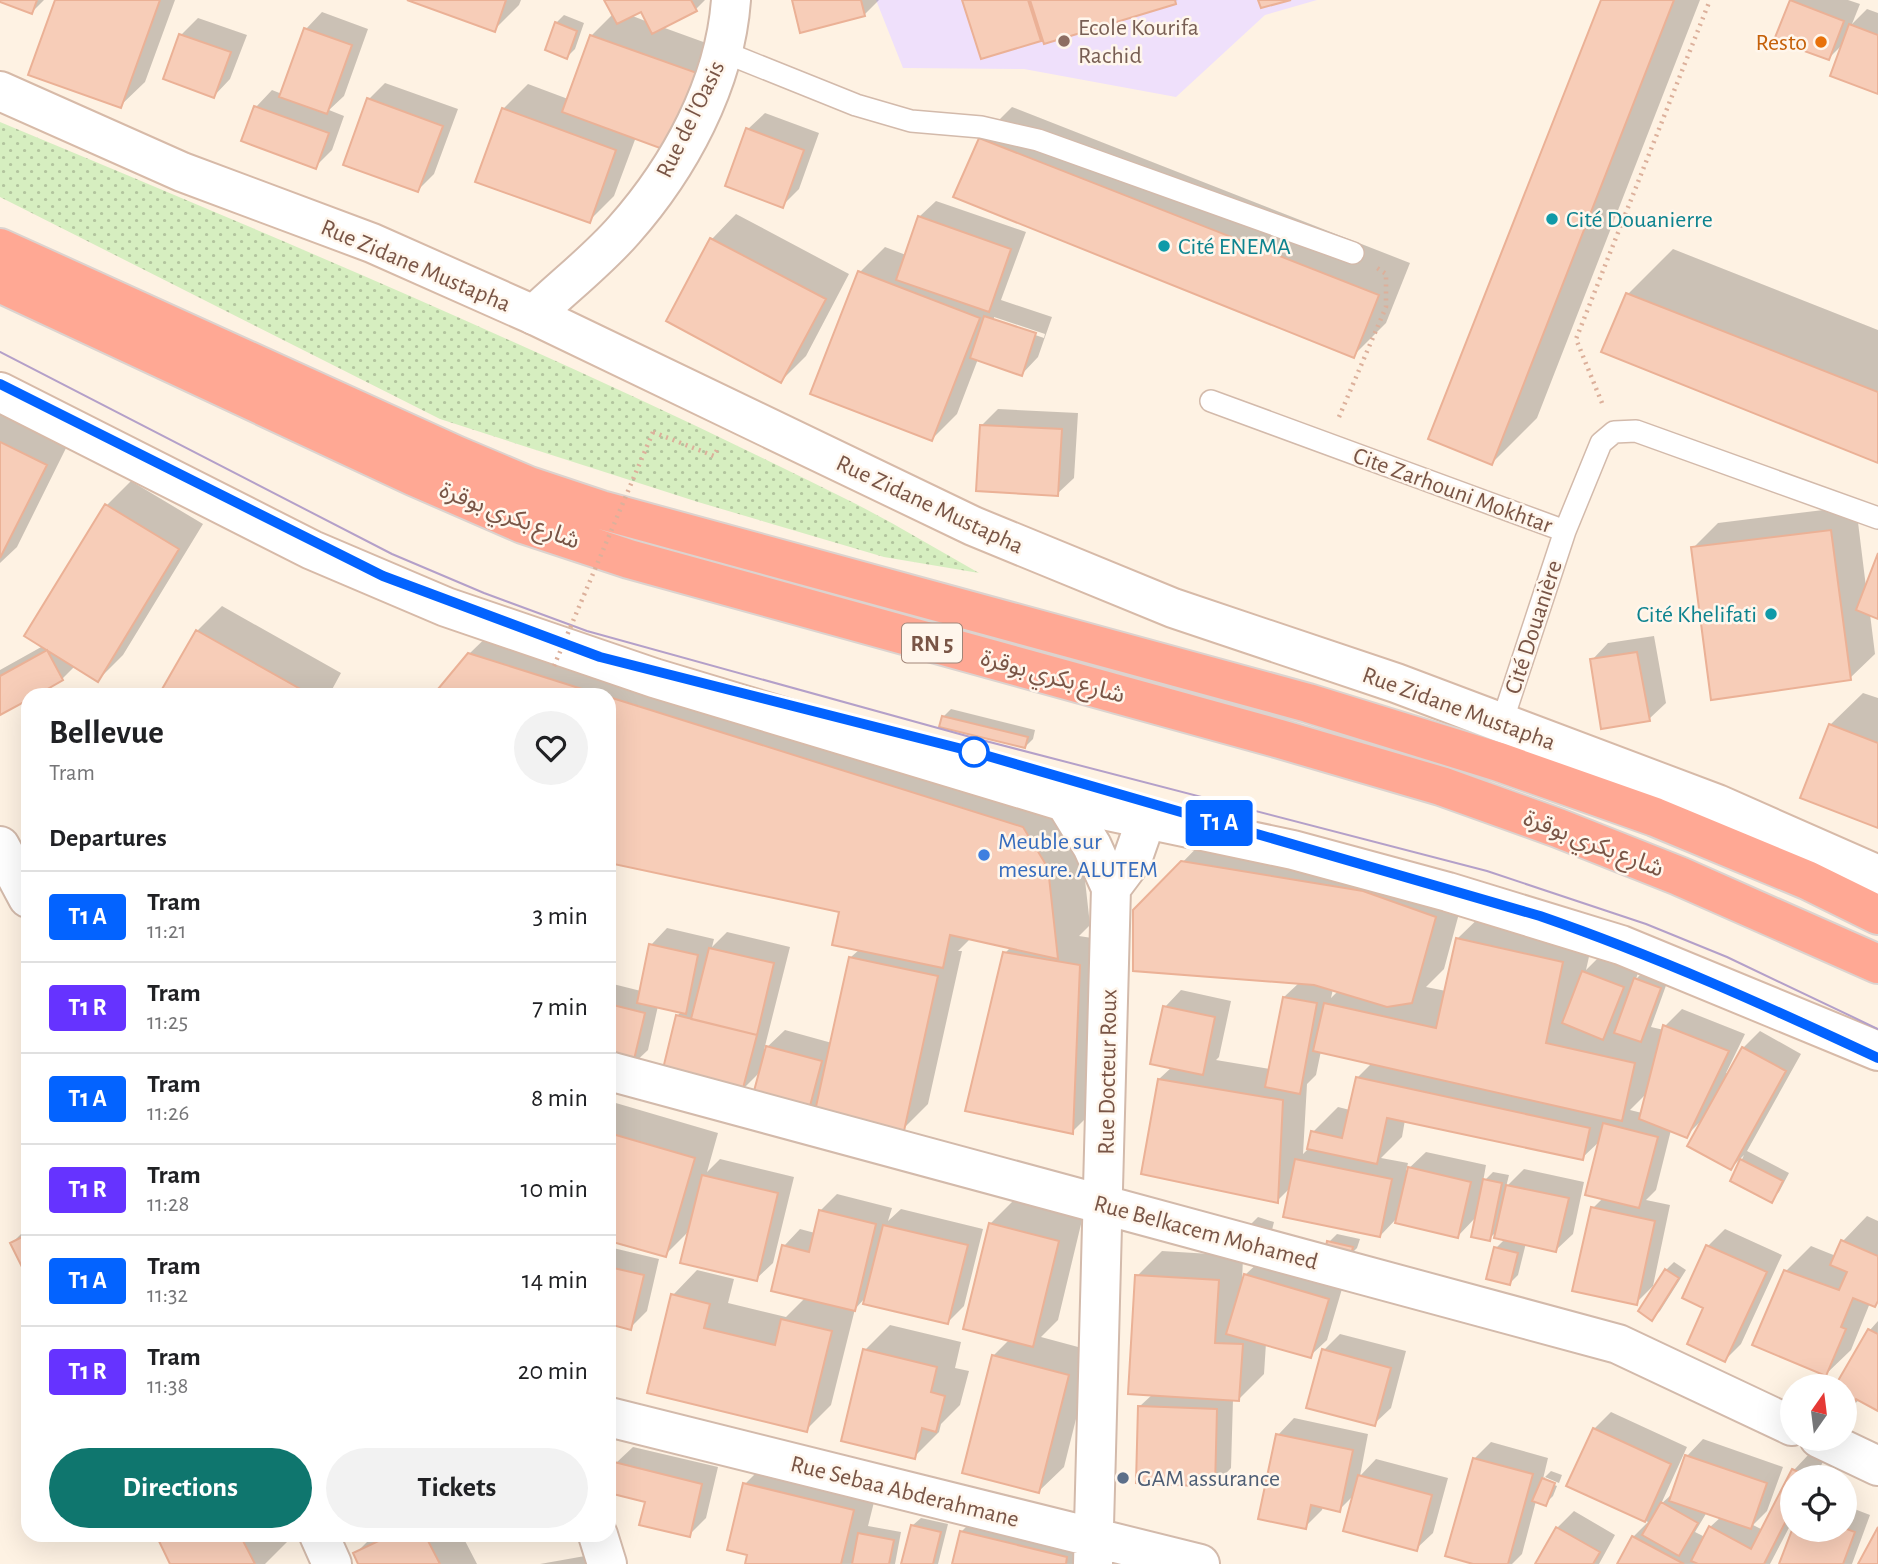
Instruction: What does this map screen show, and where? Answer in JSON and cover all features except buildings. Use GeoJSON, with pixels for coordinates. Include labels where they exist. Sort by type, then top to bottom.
{"type":"FeatureCollection","features":[{"type":"Feature","properties":{"kind":"highway","name":"شارع بكري بوقرة"},"geometry":{"type":"LineString","coordinates":[[0,248],[529,486],[615,514],[1308,703],[1499,762],[1656,817],[1807,880],[1878,915]]}},
{"type":"Feature","properties":{"kind":"highway","name":"شارع بكري بوقرة"},"geometry":{"type":"LineString","coordinates":[[0,283],[413,476],[523,524],[629,559],[1441,786],[1679,876],[1878,964]]}},
{"type":"Feature","properties":{"kind":"street","name":"Rue de l'Oasis"},"geometry":{"type":"LineString","coordinates":[[534,315],[623,232],[672,165],[694,124],[724,52],[731,0]]}},
{"type":"Feature","properties":{"kind":"street","name":"Rue Zidane Mustapha"},"geometry":{"type":"LineString","coordinates":[[0,91],[182,172],[372,243],[534,315],[973,526],[1173,608],[1396,683],[1717,804],[1878,875]]}},
{"type":"Feature","properties":{"kind":"street"},"geometry":{"type":"LineString","coordinates":[[0,392],[312,551],[446,607],[653,678],[1065,802],[1293,850],[1370,870],[1621,945],[1878,1051]]}},
{"type":"Feature","properties":{"kind":"street","name":"Rue Docteur Roux"},"geometry":{"type":"LineString","coordinates":[[1065,802],[1092,846],[1111,888],[1093,1551]]}},
{"type":"Feature","properties":{"kind":"street"},"geometry":{"type":"LineString","coordinates":[[1111,888],[1132,860],[1146,820]]}},
{"type":"Feature","properties":{"kind":"street"},"geometry":{"type":"LineString","coordinates":[[0,846],[21,885]]}},
{"type":"Feature","properties":{"kind":"street","name":"Rue Belkacem Mohamed"},"geometry":{"type":"LineString","coordinates":[[616,1073],[1618,1344],[1780,1420]]}},
{"type":"Feature","properties":{"kind":"street","name":"Rue Sebaa Abderahmane"},"geometry":{"type":"LineString","coordinates":[[616,1419],[1093,1551],[1200,1564]]}},
{"type":"Feature","properties":{"kind":"street"},"geometry":{"type":"LineString","coordinates":[[1846,1451],[1878,1466]]}},
{"type":"Feature","properties":{"kind":"street"},"geometry":{"type":"LineString","coordinates":[[322,1542],[332,1564]]}},
{"type":"Feature","properties":{"kind":"street"},"geometry":{"type":"LineString","coordinates":[[600,1542],[607,1564]]}},
{"type":"Feature","properties":{"kind":"lane"},"geometry":{"type":"LineString","coordinates":[[724,52],[856,105],[911,121],[981,127],[1038,140],[1353,253]]}},
{"type":"Feature","properties":{"kind":"lane","name":"Cite Zarhouni Mokhtar"},"geometry":{"type":"LineString","coordinates":[[1211,401],[1565,531],[1601,443],[1614,432]]}},
{"type":"Feature","properties":{"kind":"lane"},"geometry":{"type":"LineString","coordinates":[[1614,432],[1636,431],[1878,518]]}},
{"type":"Feature","properties":{"kind":"lane","name":"Cité Douanière"},"geometry":{"type":"LineString","coordinates":[[1502,722],[1565,531]]}},
{"type":"Feature","properties":{"kind":"path"},"geometry":{"type":"LineString","coordinates":[[1614,432],[1576,339],[1710,0]]}},
{"type":"Feature","properties":{"kind":"path"},"geometry":{"type":"LineString","coordinates":[[1328,444],[1387,307],[1386,274],[1353,253]]}},
{"type":"Feature","properties":{"kind":"path"},"geometry":{"type":"LineString","coordinates":[[554,666],[653,432],[714,456]]}},
{"type":"Feature","properties":{"kind":"shaded area","name":"Ecole Kourifa Rachid"},"geometry":{"type":"Polygon","coordinates":[[[876,0],[1317,0],[1265,15],[1176,97],[1024,69],[903,68],[876,0]]]}},
{"type":"Feature","properties":{"kind":"green space"},"geometry":{"type":"Polygon","coordinates":[[[0,122],[324,259],[645,402],[856,504],[979,573],[884,557],[698,502],[440,419],[0,197],[0,122]]]}},
{"type":"Feature","properties":{"kind":"tram line"},"geometry":{"type":"LineString","coordinates":[[0,352],[392,554],[484,593],[587,631],[974,738],[1487,871],[1646,924],[1727,957],[1878,1029]]}},
{"type":"Feature","properties":{"kind":"tram line"},"geometry":{"type":"LineString","coordinates":[[0,384],[383,576],[600,657],[974,752],[1540,916],[1711,982],[1878,1058]]}},
{"type":"Feature","properties":{"kind":"tram line"},"geometry":{"type":"LineString","coordinates":[[0,384],[383,576],[533,634],[600,657],[974,752],[1540,916],[1604,938],[1717,984],[1878,1058]]}},
{"type":"Feature","properties":{"kind":"place","name":"Ecole Kourifa Rachid"},"geometry":{"type":"Point","coordinates":[1064,41]}},
{"type":"Feature","properties":{"kind":"place","name":"Resto"},"geometry":{"type":"Point","coordinates":[1821,42]}},
{"type":"Feature","properties":{"kind":"place","name":"Cité Douanierre"},"geometry":{"type":"Point","coordinates":[1552,219]}},
{"type":"Feature","properties":{"kind":"place","name":"Cité ENEMA"},"geometry":{"type":"Point","coordinates":[1164,246]}},
{"type":"Feature","properties":{"kind":"place","name":"Cité Khelifati"},"geometry":{"type":"Point","coordinates":[1771,614]}},
{"type":"Feature","properties":{"kind":"place","name":"Meuble sur mesure. ALUTEM"},"geometry":{"type":"Point","coordinates":[984,855]}},
{"type":"Feature","properties":{"kind":"place","name":"GAM assurance"},"geometry":{"type":"Point","coordinates":[1123,1478]}}]}
